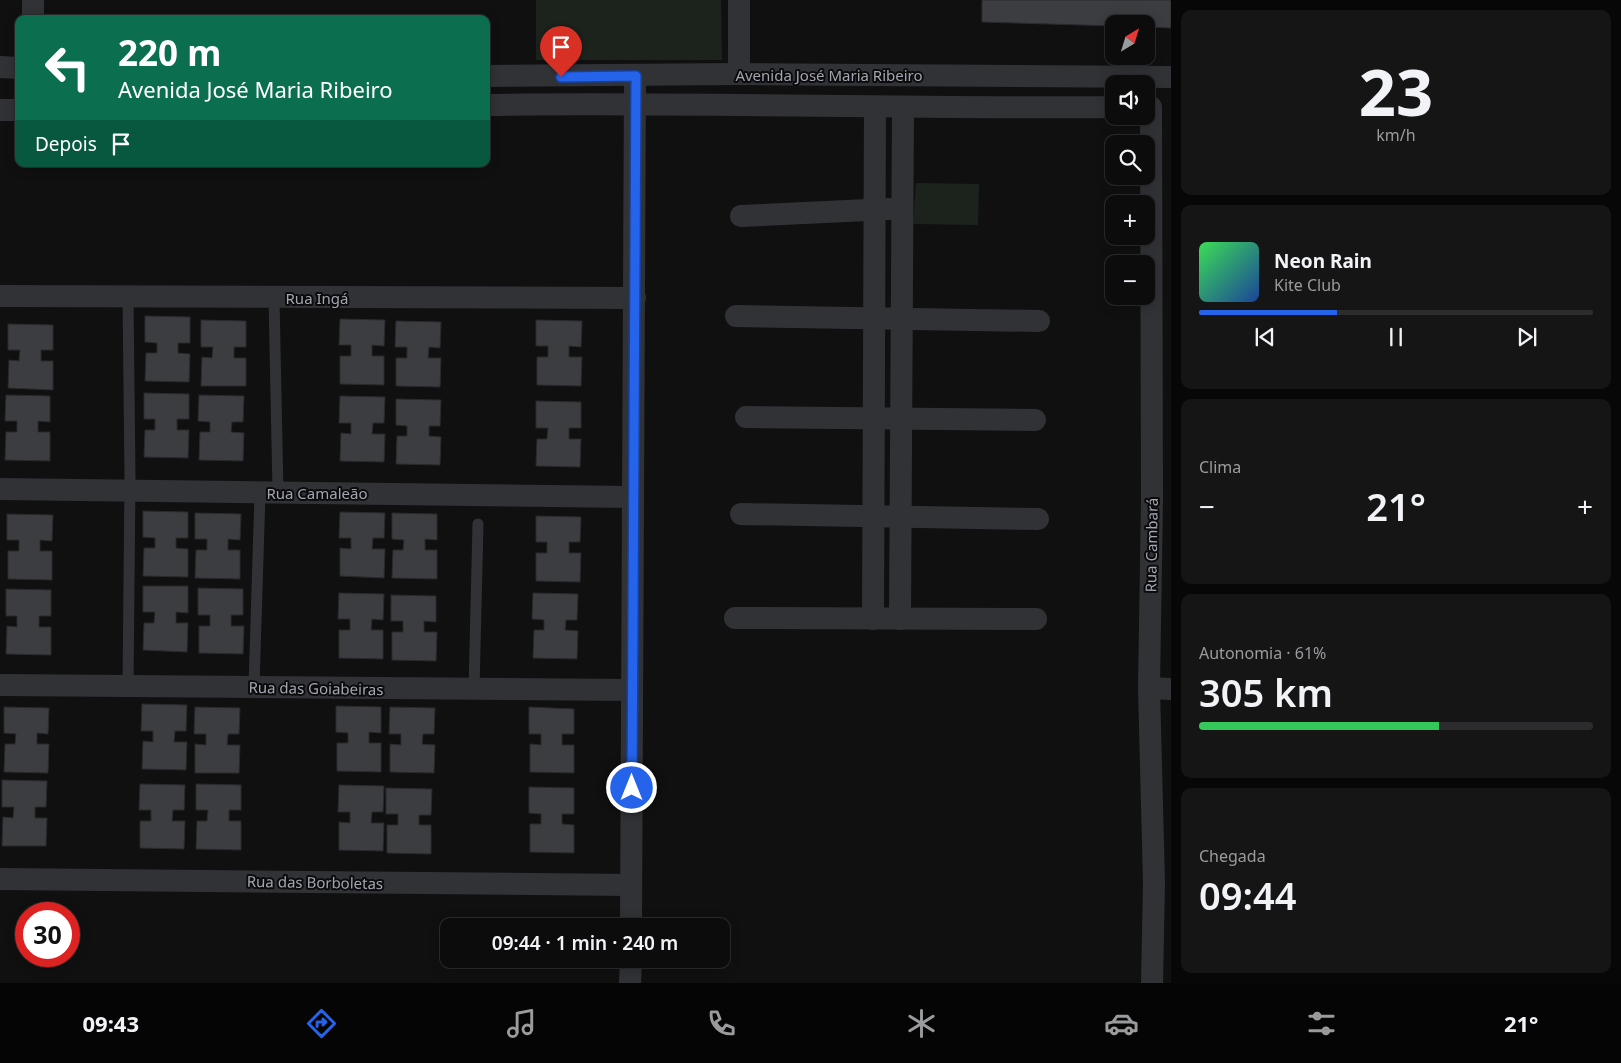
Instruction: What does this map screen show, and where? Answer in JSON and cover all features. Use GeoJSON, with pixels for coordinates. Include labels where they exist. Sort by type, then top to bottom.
{"type":"FeatureCollection","features":[{"type":"Feature","properties":{"kind":"street"},"geometry":{"type":"LineString","coordinates":[[33,0],[33,15]]}},
{"type":"Feature","properties":{"kind":"street"},"geometry":{"type":"LineString","coordinates":[[739,0],[739,74]]}},
{"type":"Feature","properties":{"kind":"street"},"geometry":{"type":"LineString","coordinates":[[0,67],[15,68]]}},
{"type":"Feature","properties":{"kind":"street","name":"Avenida José Maria Ribeiro"},"geometry":{"type":"LineString","coordinates":[[490,76],[739,74],[1171,77]]}},
{"type":"Feature","properties":{"kind":"street"},"geometry":{"type":"LineString","coordinates":[[631,918],[636,76]]}},
{"type":"Feature","properties":{"kind":"street","name":"Avenida José Maria Ribeiro"},"geometry":{"type":"LineString","coordinates":[[490,104],[635,103],[903,108],[1105,107]]}},
{"type":"Feature","properties":{"kind":"street"},"geometry":{"type":"LineString","coordinates":[[873,619],[875,107]]}},
{"type":"Feature","properties":{"kind":"street","name":"Rua Cambará"},"geometry":{"type":"LineString","coordinates":[[1152,983],[1162,883],[1149,688],[1161,499],[1162,305],[1156,107]]}},
{"type":"Feature","properties":{"kind":"street"},"geometry":{"type":"LineString","coordinates":[[900,619],[903,108]]}},
{"type":"Feature","properties":{"kind":"street"},"geometry":{"type":"LineString","coordinates":[[0,110],[15,110]]}},
{"type":"Feature","properties":{"kind":"street"},"geometry":{"type":"LineString","coordinates":[[740,216],[903,208]]}},
{"type":"Feature","properties":{"kind":"street","name":"Rua Ingá"},"geometry":{"type":"LineString","coordinates":[[0,296],[634,298]]}},
{"type":"Feature","properties":{"kind":"street"},"geometry":{"type":"LineString","coordinates":[[736,316],[1039,321]]}},
{"type":"Feature","properties":{"kind":"street"},"geometry":{"type":"LineString","coordinates":[[746,417],[1035,420]]}},
{"type":"Feature","properties":{"kind":"street","name":"Rua Camaleão"},"geometry":{"type":"LineString","coordinates":[[0,489],[633,497]]}},
{"type":"Feature","properties":{"kind":"street"},"geometry":{"type":"LineString","coordinates":[[741,514],[1038,519]]}},
{"type":"Feature","properties":{"kind":"street"},"geometry":{"type":"LineString","coordinates":[[735,618],[1036,619]]}},
{"type":"Feature","properties":{"kind":"street","name":"Rua das Goiabeiras"},"geometry":{"type":"LineString","coordinates":[[0,685],[632,690]]}},
{"type":"Feature","properties":{"kind":"street"},"geometry":{"type":"LineString","coordinates":[[1149,688],[1171,688]]}},
{"type":"Feature","properties":{"kind":"street","name":"Rua das Borboletas"},"geometry":{"type":"LineString","coordinates":[[0,879],[631,885]]}},
{"type":"Feature","properties":{"kind":"street"},"geometry":{"type":"LineString","coordinates":[[630,968],[630,983]]}},
{"type":"Feature","properties":{"kind":"lane"},"geometry":{"type":"LineString","coordinates":[[128,297],[130,491],[128,687]]}},
{"type":"Feature","properties":{"kind":"lane"},"geometry":{"type":"LineString","coordinates":[[254,687],[269,493],[274,298]]}},
{"type":"Feature","properties":{"kind":"lane"},"geometry":{"type":"LineString","coordinates":[[474,689],[478,524]]}},
{"type":"Feature","properties":{"kind":"shaded area"},"geometry":{"type":"Polygon","coordinates":[[[536,0],[721,0],[722,60],[536,60],[536,0]]]}},
{"type":"Feature","properties":{"kind":"shaded area"},"geometry":{"type":"Polygon","coordinates":[[[916,183],[979,184],[978,225],[913,224],[916,183]]]}},
{"type":"Feature","properties":{"kind":"building"},"geometry":{"type":"Polygon","coordinates":[[[982,0],[1171,0],[1171,28],[1155,27],[1155,15],[1105,15],[1105,26],[982,22],[982,0]]]}},
{"type":"Feature","properties":{"kind":"building"},"geometry":{"type":"Polygon","coordinates":[[[145,316],[190,317],[190,343],[178,343],[178,353],[190,354],[189,382],[145,381],[146,353],[157,353],[157,343],[145,342],[145,316]]]}},
{"type":"Feature","properties":{"kind":"building"},"geometry":{"type":"Polygon","coordinates":[[[340,319],[385,320],[384,346],[372,345],[372,356],[384,356],[384,385],[340,384],[340,356],[351,356],[351,345],[339,345],[340,319]]]}},
{"type":"Feature","properties":{"kind":"building"},"geometry":{"type":"Polygon","coordinates":[[[201,320],[246,321],[246,347],[234,347],[234,358],[246,358],[246,386],[201,386],[202,357],[212,358],[213,347],[201,347],[201,320]]]}},
{"type":"Feature","properties":{"kind":"building"},"geometry":{"type":"Polygon","coordinates":[[[536,320],[582,321],[581,347],[569,346],[569,357],[582,357],[581,386],[537,385],[537,357],[548,357],[548,346],[536,346],[536,320]]]}},
{"type":"Feature","properties":{"kind":"building"},"geometry":{"type":"Polygon","coordinates":[[[396,321],[441,322],[440,348],[429,347],[428,358],[441,358],[440,387],[396,386],[396,358],[407,358],[407,347],[395,347],[396,321]]]}},
{"type":"Feature","properties":{"kind":"building"},"geometry":{"type":"Polygon","coordinates":[[[8,324],[53,325],[53,350],[41,350],[41,361],[53,361],[53,390],[8,388],[9,360],[19,361],[20,350],[8,350],[8,324]]]}},
{"type":"Feature","properties":{"kind":"building"},"geometry":{"type":"Polygon","coordinates":[[[144,393],[189,394],[189,419],[177,419],[177,430],[189,430],[188,458],[144,457],[145,430],[155,430],[155,419],[144,419],[144,393]]]}},
{"type":"Feature","properties":{"kind":"building"},"geometry":{"type":"Polygon","coordinates":[[[6,395],[50,396],[50,422],[38,421],[38,432],[50,432],[50,461],[5,460],[6,432],[17,432],[17,421],[5,421],[6,395]]]}},
{"type":"Feature","properties":{"kind":"building"},"geometry":{"type":"Polygon","coordinates":[[[199,395],[244,396],[243,422],[232,422],[231,432],[244,433],[243,461],[199,460],[200,432],[210,432],[210,422],[198,421],[199,395]]]}},
{"type":"Feature","properties":{"kind":"building"},"geometry":{"type":"Polygon","coordinates":[[[340,396],[385,397],[384,423],[373,423],[372,434],[385,434],[384,462],[340,461],[341,433],[351,434],[351,423],[339,423],[340,396]]]}},
{"type":"Feature","properties":{"kind":"building"},"geometry":{"type":"Polygon","coordinates":[[[396,399],[441,400],[440,426],[429,426],[429,436],[441,437],[440,465],[396,464],[397,436],[407,436],[407,426],[396,425],[396,399]]]}},
{"type":"Feature","properties":{"kind":"building"},"geometry":{"type":"Polygon","coordinates":[[[536,401],[581,402],[581,428],[569,428],[569,439],[581,439],[580,467],[536,466],[537,439],[547,439],[548,428],[536,428],[536,401]]]}},
{"type":"Feature","properties":{"kind":"building"},"geometry":{"type":"Polygon","coordinates":[[[143,511],[188,512],[188,538],[176,538],[176,548],[188,549],[188,577],[143,576],[144,548],[155,548],[155,538],[143,537],[143,511]]]}},
{"type":"Feature","properties":{"kind":"building"},"geometry":{"type":"Polygon","coordinates":[[[340,512],[385,513],[384,538],[373,538],[372,549],[385,549],[384,578],[340,576],[340,548],[351,549],[351,538],[339,538],[340,512]]]}},
{"type":"Feature","properties":{"kind":"building"},"geometry":{"type":"Polygon","coordinates":[[[195,513],[241,514],[240,540],[228,539],[228,550],[240,550],[240,579],[195,578],[196,550],[207,550],[207,539],[195,539],[195,513]]]}},
{"type":"Feature","properties":{"kind":"building"},"geometry":{"type":"Polygon","coordinates":[[[392,513],[437,514],[437,540],[425,539],[425,550],[437,550],[437,579],[392,578],[393,550],[403,550],[404,540],[392,539],[392,513]]]}},
{"type":"Feature","properties":{"kind":"building"},"geometry":{"type":"Polygon","coordinates":[[[7,514],[53,515],[52,541],[40,540],[40,551],[52,551],[52,580],[8,579],[8,551],[19,551],[19,540],[7,540],[7,514]]]}},
{"type":"Feature","properties":{"kind":"building"},"geometry":{"type":"Polygon","coordinates":[[[536,516],[581,517],[580,542],[569,542],[569,553],[581,553],[580,582],[536,581],[536,553],[547,553],[547,542],[536,542],[536,516]]]}},
{"type":"Feature","properties":{"kind":"building"},"geometry":{"type":"Polygon","coordinates":[[[143,586],[188,586],[188,613],[176,612],[176,623],[188,623],[187,652],[143,650],[144,623],[154,623],[155,612],[143,612],[143,586]]]}},
{"type":"Feature","properties":{"kind":"building"},"geometry":{"type":"Polygon","coordinates":[[[198,588],[243,589],[243,615],[231,615],[231,626],[244,626],[243,654],[199,653],[199,626],[210,626],[210,615],[198,615],[198,588]]]}},
{"type":"Feature","properties":{"kind":"building"},"geometry":{"type":"Polygon","coordinates":[[[6,589],[51,590],[51,616],[39,616],[39,627],[51,627],[51,655],[6,654],[7,626],[17,627],[17,616],[6,616],[6,589]]]}},
{"type":"Feature","properties":{"kind":"building"},"geometry":{"type":"Polygon","coordinates":[[[339,593],[384,594],[383,620],[372,619],[371,630],[383,630],[383,659],[339,658],[339,630],[350,630],[350,619],[338,619],[339,593]]]}},
{"type":"Feature","properties":{"kind":"building"},"geometry":{"type":"Polygon","coordinates":[[[533,593],[578,594],[577,620],[566,620],[565,630],[578,631],[577,659],[533,658],[534,630],[544,630],[544,620],[532,619],[533,593]]]}},
{"type":"Feature","properties":{"kind":"building"},"geometry":{"type":"Polygon","coordinates":[[[391,595],[436,596],[436,622],[424,621],[424,632],[437,632],[436,661],[392,660],[392,632],[403,632],[403,621],[391,621],[391,595]]]}},
{"type":"Feature","properties":{"kind":"building"},"geometry":{"type":"Polygon","coordinates":[[[142,704],[187,705],[186,731],[175,731],[174,742],[187,742],[186,770],[142,769],[143,741],[153,742],[153,731],[141,731],[142,704]]]}},
{"type":"Feature","properties":{"kind":"building"},"geometry":{"type":"Polygon","coordinates":[[[336,706],[381,707],[381,733],[369,732],[369,743],[381,743],[381,772],[337,771],[337,743],[348,743],[348,733],[336,732],[336,706]]]}},
{"type":"Feature","properties":{"kind":"building"},"geometry":{"type":"Polygon","coordinates":[[[4,707],[49,708],[48,734],[37,733],[37,744],[49,744],[48,773],[4,772],[5,744],[15,744],[16,734],[4,733],[4,707]]]}},
{"type":"Feature","properties":{"kind":"building"},"geometry":{"type":"Polygon","coordinates":[[[195,707],[240,708],[239,734],[228,734],[227,745],[240,745],[239,773],[195,773],[195,744],[206,745],[206,734],[194,734],[195,707]]]}},
{"type":"Feature","properties":{"kind":"building"},"geometry":{"type":"Polygon","coordinates":[[[390,707],[435,708],[434,734],[423,734],[422,744],[435,745],[434,773],[390,772],[390,744],[401,745],[401,734],[389,734],[390,707]]]}},
{"type":"Feature","properties":{"kind":"building"},"geometry":{"type":"Polygon","coordinates":[[[529,707],[574,709],[574,734],[562,734],[562,745],[574,745],[574,773],[530,772],[530,744],[541,745],[541,734],[529,734],[529,707]]]}},
{"type":"Feature","properties":{"kind":"building"},"geometry":{"type":"Polygon","coordinates":[[[2,780],[47,781],[46,807],[35,807],[35,818],[47,818],[46,846],[2,846],[3,817],[13,818],[14,807],[2,807],[2,780]]]}},
{"type":"Feature","properties":{"kind":"building"},"geometry":{"type":"Polygon","coordinates":[[[140,784],[185,785],[184,810],[173,810],[172,821],[185,821],[184,849],[140,848],[140,821],[151,821],[151,810],[139,810],[140,784]]]}},
{"type":"Feature","properties":{"kind":"building"},"geometry":{"type":"Polygon","coordinates":[[[196,784],[241,785],[241,810],[229,810],[229,821],[241,821],[241,850],[196,849],[197,821],[207,821],[208,810],[196,810],[196,784]]]}},
{"type":"Feature","properties":{"kind":"building"},"geometry":{"type":"Polygon","coordinates":[[[339,785],[384,786],[383,812],[372,812],[371,823],[384,823],[383,851],[339,850],[339,822],[350,823],[350,812],[338,812],[339,785]]]}},
{"type":"Feature","properties":{"kind":"building"},"geometry":{"type":"Polygon","coordinates":[[[529,787],[574,788],[574,814],[562,814],[562,824],[574,825],[574,853],[530,852],[530,824],[541,824],[541,814],[529,813],[529,787]]]}},
{"type":"Feature","properties":{"kind":"building"},"geometry":{"type":"Polygon","coordinates":[[[386,788],[432,789],[431,815],[419,815],[419,825],[431,825],[431,854],[387,853],[387,825],[398,825],[398,814],[386,814],[386,788]]]}},
{"type":"Feature","properties":{"kind":"route"},"geometry":{"type":"LineString","coordinates":[[561,77],[636,76],[632,788]]}}]}
